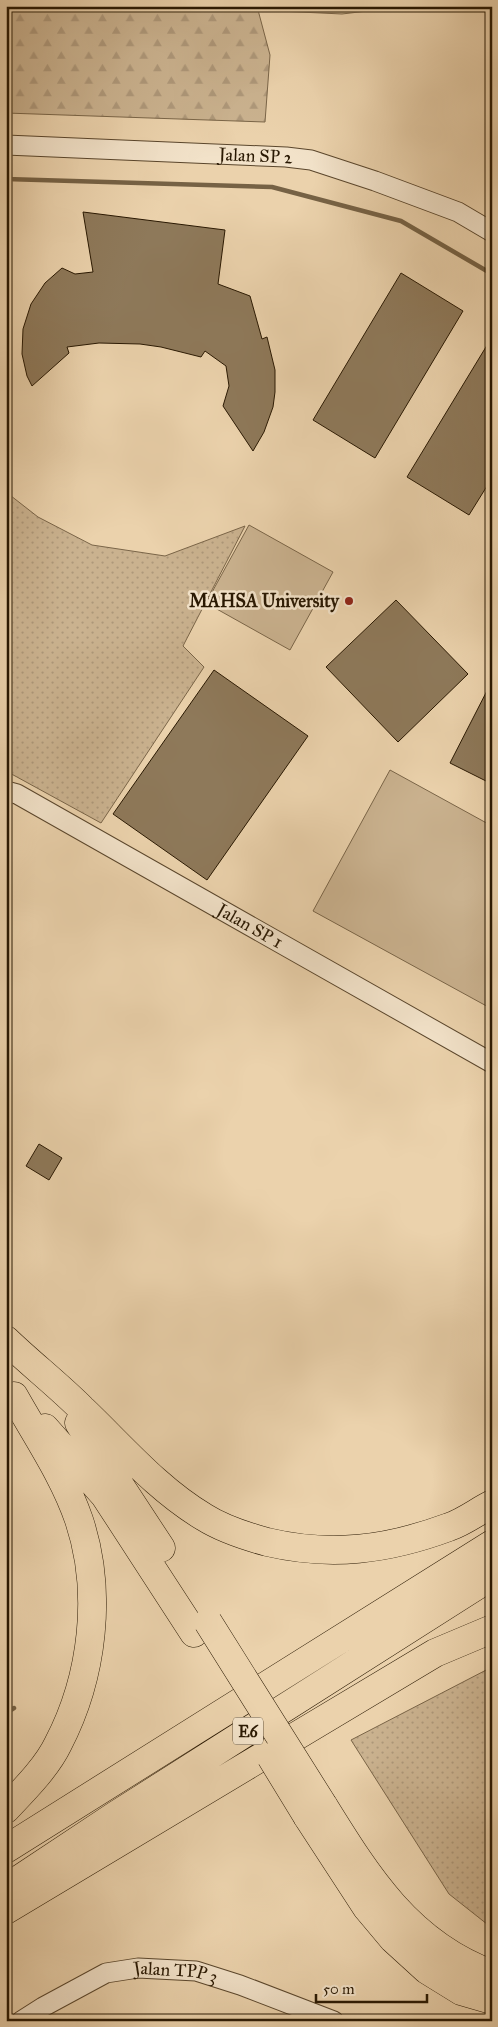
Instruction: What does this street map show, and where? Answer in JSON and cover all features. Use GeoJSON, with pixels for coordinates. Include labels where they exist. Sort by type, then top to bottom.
{"type":"FeatureCollection","features":[{"type":"Feature","properties":{"kind":"highway"},"geometry":{"type":"LineString","coordinates":[[6,1340],[80,1407],[166,1490],[204,1518],[245,1536],[293,1548],[342,1551],[378,1548],[407,1541],[451,1526],[492,1504]]}},
{"type":"Feature","properties":{"kind":"highway"},"geometry":{"type":"LineString","coordinates":[[53,1384],[124,1489],[201,1627],[315,1810],[367,1908],[393,1939],[427,1970],[461,1991],[492,2000]]}},
{"type":"Feature","properties":{"kind":"highway"},"geometry":{"type":"LineString","coordinates":[[10,1393],[51,1433],[105,1496],[201,1627]]}},
{"type":"Feature","properties":{"kind":"highway"},"geometry":{"type":"LineString","coordinates":[[6,1809],[32,1780],[58,1745],[61,1738],[73,1708],[85,1667],[91,1630],[93,1596],[89,1556],[79,1520],[59,1474],[10,1393]]}},
{"type":"Feature","properties":{"kind":"highway","name":"E6"},"geometry":{"type":"LineString","coordinates":[[6,1849],[492,1544]]}},
{"type":"Feature","properties":{"kind":"highway","name":"E6"},"geometry":{"type":"LineString","coordinates":[[6,1888],[116,1815],[492,1576]]}},
{"type":"Feature","properties":{"kind":"highway"},"geometry":{"type":"LineString","coordinates":[[6,1910],[436,1653],[492,1629]]}},
{"type":"Feature","properties":{"kind":"highway"},"geometry":{"type":"LineString","coordinates":[[315,1810],[354,1855],[388,1900],[416,1930],[447,1953],[473,1967],[492,1974]]}},
{"type":"Feature","properties":{"kind":"street","name":"Jalan SP 2"},"geometry":{"type":"LineString","coordinates":[[6,146],[286,157],[311,160],[375,181],[458,212],[492,232]]}},
{"type":"Feature","properties":{"kind":"street","name":"Jalan SP 1"},"geometry":{"type":"LineString","coordinates":[[6,791],[26,799],[492,1063]]}},
{"type":"Feature","properties":{"kind":"street","name":"Jalan TPP 3"},"geometry":{"type":"LineString","coordinates":[[21,2021],[46,2014],[106,1973],[138,1968],[196,1971],[334,2021]]}},
{"type":"Feature","properties":{"kind":"green space"},"geometry":{"type":"Polygon","coordinates":[[[6,6],[409,6],[342,14],[258,10],[270,55],[265,122],[6,113],[6,6]]]}},
{"type":"Feature","properties":{"kind":"green space"},"geometry":{"type":"Polygon","coordinates":[[[6,492],[38,517],[92,545],[165,556],[245,526],[183,646],[204,667],[101,823],[6,771],[6,492]]]}},
{"type":"Feature","properties":{"kind":"green space"},"geometry":{"type":"Polygon","coordinates":[[[249,525],[333,572],[290,650],[206,603],[249,525]]]}},
{"type":"Feature","properties":{"kind":"green space"},"geometry":{"type":"Polygon","coordinates":[[[390,770],[492,826],[492,1009],[313,911],[390,770]]]}},
{"type":"Feature","properties":{"kind":"green space"},"geometry":{"type":"Polygon","coordinates":[[[492,1667],[492,1928],[449,1894],[351,1740],[492,1667]]]}},
{"type":"Feature","properties":{"kind":"building"},"geometry":{"type":"Polygon","coordinates":[[[83,212],[225,230],[218,284],[250,296],[262,339],[267,337],[275,370],[273,407],[264,432],[253,451],[223,406],[229,386],[226,366],[205,351],[201,357],[140,344],[99,343],[67,347],[69,353],[32,386],[27,376],[22,354],[23,329],[31,304],[45,283],[62,268],[75,274],[93,272],[83,212]]]}},
{"type":"Feature","properties":{"kind":"building"},"geometry":{"type":"Polygon","coordinates":[[[401,273],[463,311],[375,458],[313,420],[401,273]]]}},
{"type":"Feature","properties":{"kind":"building"},"geometry":{"type":"Polygon","coordinates":[[[492,337],[492,478],[469,515],[407,477],[492,337]]]}},
{"type":"Feature","properties":{"kind":"building"},"geometry":{"type":"Polygon","coordinates":[[[396,600],[468,674],[398,742],[326,667],[396,600]]]}},
{"type":"Feature","properties":{"kind":"building"},"geometry":{"type":"Polygon","coordinates":[[[214,670],[308,736],[207,880],[113,814],[214,670]]]}},
{"type":"Feature","properties":{"kind":"building"},"geometry":{"type":"Polygon","coordinates":[[[492,681],[492,784],[450,763],[492,681]]]}},
{"type":"Feature","properties":{"kind":"building"},"geometry":{"type":"Polygon","coordinates":[[[39,1144],[62,1158],[49,1180],[26,1166],[39,1144]]]}},
{"type":"Feature","properties":{"kind":"waterway"},"geometry":{"type":"LineString","coordinates":[[6,179],[272,187],[401,221],[492,274]]}},
{"type":"Feature","properties":{"kind":"waterway"},"geometry":{"type":"LineString","coordinates":[[6,1713],[14,1708]]}},
{"type":"Feature","properties":{"kind":"place","name":"MAHSA University"},"geometry":{"type":"Point","coordinates":[349,601]}}]}
